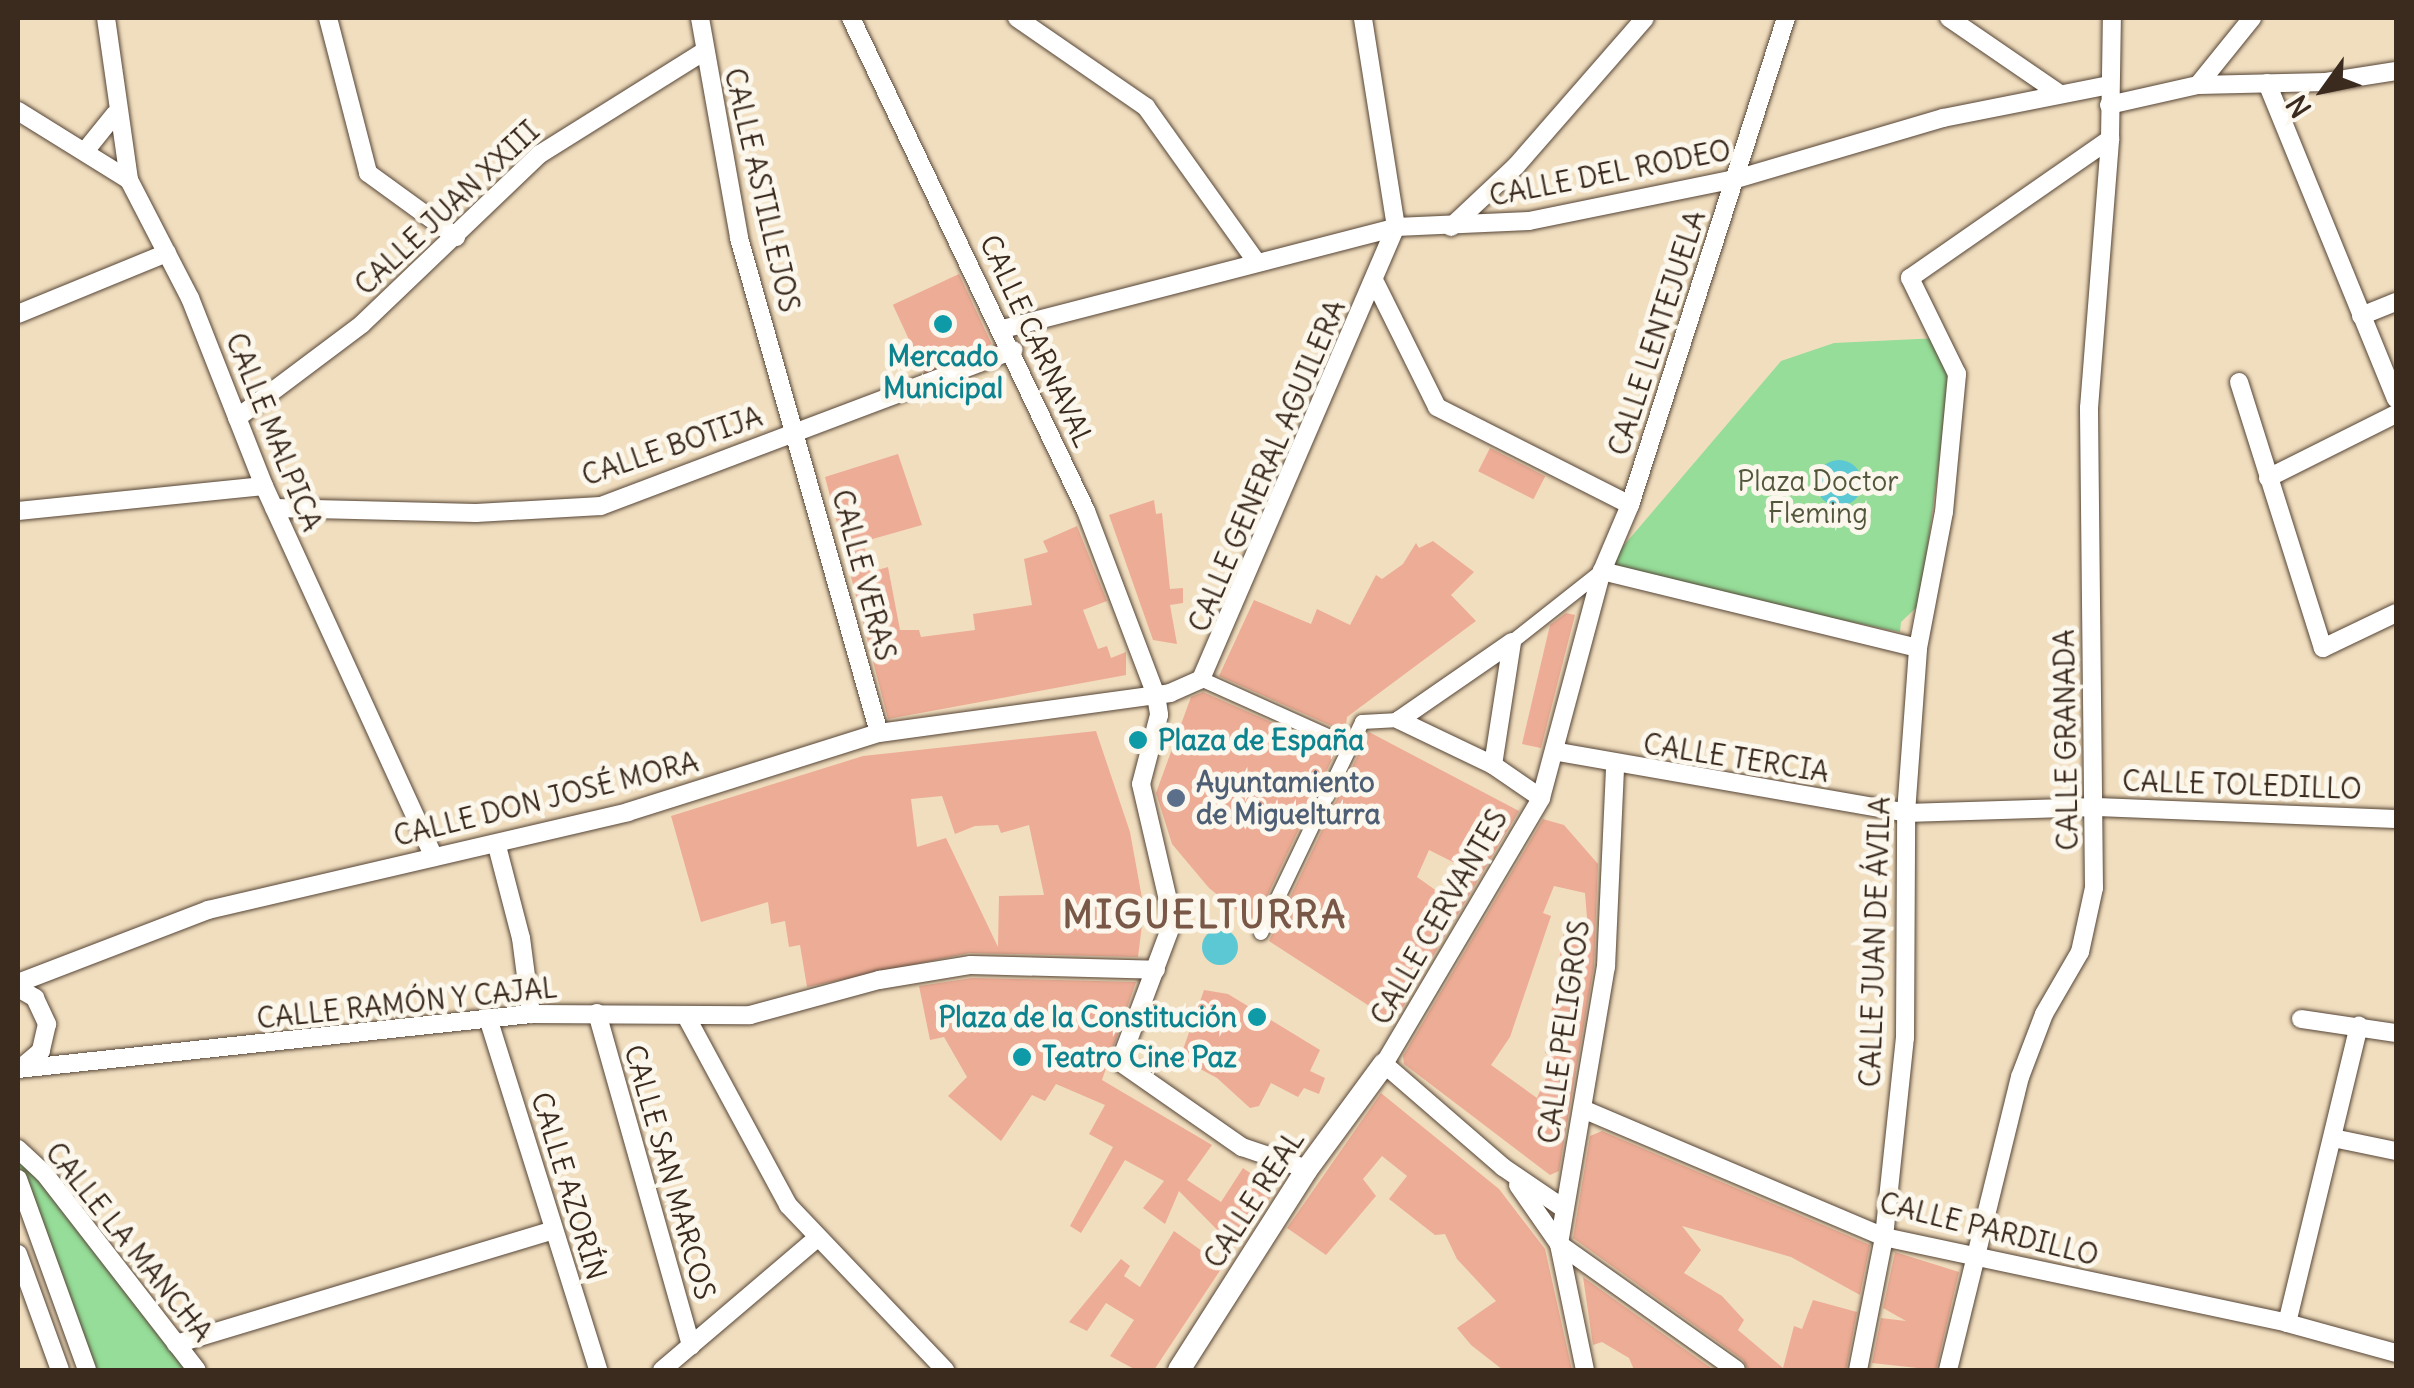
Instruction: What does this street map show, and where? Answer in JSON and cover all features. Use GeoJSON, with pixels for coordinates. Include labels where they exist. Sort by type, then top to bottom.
{"type":"FeatureCollection","features":[{"type":"Feature","properties":{"kind":"street","name":"CALLE MALPICA"},"geometry":{"type":"LineString","coordinates":[[106,18],[116,114],[129,180],[167,253],[264,486],[434,857]]}},
{"type":"Feature","properties":{"kind":"street"},"geometry":{"type":"LineString","coordinates":[[328,18],[368,173],[456,237]]}},
{"type":"Feature","properties":{"kind":"street","name":"CALLE ASTILLEJOS"},"geometry":{"type":"LineString","coordinates":[[700,18],[739,238],[796,432]]}},
{"type":"Feature","properties":{"kind":"street","name":"CALLE CARNAVAL"},"geometry":{"type":"LineString","coordinates":[[851,18],[1003,329],[1086,511],[1156,695]]}},
{"type":"Feature","properties":{"kind":"street"},"geometry":{"type":"LineString","coordinates":[[1017,18],[1146,108],[1255,260]]}},
{"type":"Feature","properties":{"kind":"street"},"geometry":{"type":"LineString","coordinates":[[1363,18],[1396,227]]}},
{"type":"Feature","properties":{"kind":"street"},"geometry":{"type":"LineString","coordinates":[[1451,227],[1516,166],[1646,18]]}},
{"type":"Feature","properties":{"kind":"street","name":"CALLE LENTEJUELA"},"geometry":{"type":"LineString","coordinates":[[1602,570],[1630,505],[1786,18]]}},
{"type":"Feature","properties":{"kind":"street"},"geometry":{"type":"LineString","coordinates":[[1949,18],[2057,92]]}},
{"type":"Feature","properties":{"kind":"street","name":"CALLE GRANADA"},"geometry":{"type":"LineString","coordinates":[[1948,1370],[2020,1077],[2044,1014],[2080,952],[2094,888],[2097,807],[2088,408],[2110,140],[2112,18]]}},
{"type":"Feature","properties":{"kind":"street"},"geometry":{"type":"LineString","coordinates":[[2198,84],[2252,18]]}},
{"type":"Feature","properties":{"kind":"street","name":"CALLE JUAN XXIII"},"geometry":{"type":"LineString","coordinates":[[237,418],[362,324],[540,154],[703,52]]}},
{"type":"Feature","properties":{"kind":"street"},"geometry":{"type":"LineString","coordinates":[[2109,105],[2198,84],[2267,83],[2396,72]]}},
{"type":"Feature","properties":{"kind":"street"},"geometry":{"type":"LineString","coordinates":[[2267,83],[2396,399]]}},
{"type":"Feature","properties":{"kind":"street","name":"CALLE DEL RODEO"},"geometry":{"type":"LineString","coordinates":[[1003,329],[1255,260],[1396,227],[1530,221],[1736,178],[2057,92],[2109,85]]}},
{"type":"Feature","properties":{"kind":"street"},"geometry":{"type":"LineString","coordinates":[[18,111],[129,180]]}},
{"type":"Feature","properties":{"kind":"street"},"geometry":{"type":"LineString","coordinates":[[86,150],[116,114]]}},
{"type":"Feature","properties":{"kind":"street","name":"CALLE JUAN DE ÁVILA"},"geometry":{"type":"LineString","coordinates":[[1858,1370],[1884,1237],[1905,1038],[1906,813],[1918,648],[1944,512],[1957,374],[1910,278],[2110,140]]}},
{"type":"Feature","properties":{"kind":"street","name":"CALLE GENERAL AGUILERA"},"geometry":{"type":"LineString","coordinates":[[1201,678],[1376,284],[1396,227]]}},
{"type":"Feature","properties":{"kind":"street"},"geometry":{"type":"LineString","coordinates":[[18,314],[167,253]]}},
{"type":"Feature","properties":{"kind":"street"},"geometry":{"type":"LineString","coordinates":[[1376,284],[1437,406],[1630,505]]}},
{"type":"Feature","properties":{"kind":"street"},"geometry":{"type":"LineString","coordinates":[[2361,316],[2396,302]]}},
{"type":"Feature","properties":{"kind":"street","name":"CALLE BOTIJA"},"geometry":{"type":"LineString","coordinates":[[274,508],[476,513],[601,506],[1013,350]]}},
{"type":"Feature","properties":{"kind":"street"},"geometry":{"type":"LineString","coordinates":[[2240,382],[2323,648],[2396,612]]}},
{"type":"Feature","properties":{"kind":"street"},"geometry":{"type":"LineString","coordinates":[[2268,478],[2396,414]]}},
{"type":"Feature","properties":{"kind":"street","name":"CALLE VERAS"},"geometry":{"type":"LineString","coordinates":[[796,432],[879,733]]}},
{"type":"Feature","properties":{"kind":"street"},"geometry":{"type":"LineString","coordinates":[[18,511],[264,486]]}},
{"type":"Feature","properties":{"kind":"street"},"geometry":{"type":"LineString","coordinates":[[1399,720],[1512,642],[1602,570],[1918,648]]}},
{"type":"Feature","properties":{"kind":"street","name":"CALLE CERVANTES"},"geometry":{"type":"LineString","coordinates":[[1384,1064],[1540,798],[1558,752],[1602,570]]}},
{"type":"Feature","properties":{"kind":"street"},"geometry":{"type":"LineString","coordinates":[[1493,765],[1512,642]]}},
{"type":"Feature","properties":{"kind":"street"},"geometry":{"type":"LineString","coordinates":[[1308,1169],[1242,1148],[1120,1062],[1174,922],[1141,784],[1159,715],[1156,695],[1201,678],[1350,746]]}},
{"type":"Feature","properties":{"kind":"street","name":"CALLE DON JOSÉ MORA"},"geometry":{"type":"LineString","coordinates":[[18,986],[208,910],[497,846],[879,733],[1156,695]]}},
{"type":"Feature","properties":{"kind":"street"},"geometry":{"type":"LineString","coordinates":[[1262,933],[1316,830],[1362,722],[1399,720],[1493,765],[1540,798]]}},
{"type":"Feature","properties":{"kind":"street","name":"CALLE TERCIA"},"geometry":{"type":"LineString","coordinates":[[1558,752],[1615,766],[1906,813]]}},
{"type":"Feature","properties":{"kind":"street","name":"CALLE PELIGROS"},"geometry":{"type":"LineString","coordinates":[[1559,1244],[1585,1110],[1606,968],[1615,766]]}},
{"type":"Feature","properties":{"kind":"street","name":"CALLE TOLEDILLO"},"geometry":{"type":"LineString","coordinates":[[1906,813],[2097,807],[2396,819]]}},
{"type":"Feature","properties":{"kind":"street"},"geometry":{"type":"LineString","coordinates":[[497,846],[520,938],[531,1014]]}},
{"type":"Feature","properties":{"kind":"street","name":"CALLE RAMÓN Y CAJAL"},"geometry":{"type":"LineString","coordinates":[[18,1069],[531,1014],[687,1018],[750,1015],[878,980],[971,964],[1156,970]]}},
{"type":"Feature","properties":{"kind":"street"},"geometry":{"type":"LineString","coordinates":[[18,986],[35,998],[47,1024],[40,1051],[18,1069]]}},
{"type":"Feature","properties":{"kind":"street","name":"CALLE SAN MARCOS"},"geometry":{"type":"LineString","coordinates":[[597,1013],[690,1346]]}},
{"type":"Feature","properties":{"kind":"street","name":"CALLE AZORÍN"},"geometry":{"type":"LineString","coordinates":[[488,1018],[598,1370]]}},
{"type":"Feature","properties":{"kind":"street"},"geometry":{"type":"LineString","coordinates":[[687,1018],[758,1157],[818,1238],[945,1370]]}},
{"type":"Feature","properties":{"kind":"street"},"geometry":{"type":"LineString","coordinates":[[2301,1019],[2396,1032]]}},
{"type":"Feature","properties":{"kind":"street"},"geometry":{"type":"LineString","coordinates":[[2287,1324],[2358,1026]]}},
{"type":"Feature","properties":{"kind":"street"},"geometry":{"type":"LineString","coordinates":[[1384,1064],[1503,1166],[1563,1208]]}},
{"type":"Feature","properties":{"kind":"street","name":"CALLE REAL"},"geometry":{"type":"LineString","coordinates":[[1179,1370],[1308,1169],[1384,1064]]}},
{"type":"Feature","properties":{"kind":"street","name":"CALLE PARDILLO"},"geometry":{"type":"LineString","coordinates":[[1585,1110],[1884,1237],[2287,1324],[2396,1354]]}},
{"type":"Feature","properties":{"kind":"street"},"geometry":{"type":"LineString","coordinates":[[2333,1138],[2396,1151]]}},
{"type":"Feature","properties":{"kind":"street","name":"CALLE LA MANCHA"},"geometry":{"type":"LineString","coordinates":[[18,1150],[44,1173],[197,1370]]}},
{"type":"Feature","properties":{"kind":"street"},"geometry":{"type":"LineString","coordinates":[[1503,1166],[1559,1244],[1736,1370]]}},
{"type":"Feature","properties":{"kind":"street"},"geometry":{"type":"LineString","coordinates":[[18,1179],[87,1370]]}},
{"type":"Feature","properties":{"kind":"street"},"geometry":{"type":"LineString","coordinates":[[176,1344],[553,1230]]}},
{"type":"Feature","properties":{"kind":"street"},"geometry":{"type":"LineString","coordinates":[[662,1370],[818,1238]]}},
{"type":"Feature","properties":{"kind":"street"},"geometry":{"type":"LineString","coordinates":[[1559,1244],[1586,1370]]}},
{"type":"Feature","properties":{"kind":"street"},"geometry":{"type":"LineString","coordinates":[[18,1254],[60,1370]]}},
{"type":"Feature","properties":{"kind":"green space","name":"Plaza Doctor Fleming"},"geometry":{"type":"Polygon","coordinates":[[[1939,338],[1950,379],[1920,604],[1901,622],[1900,632],[1602,571],[1781,361],[1834,343],[1939,338]]]}},
{"type":"Feature","properties":{"kind":"green space"},"geometry":{"type":"Polygon","coordinates":[[[18,1154],[196,1370],[93,1370],[18,1176],[18,1154]]]}},
{"type":"Feature","properties":{"kind":"water"},"geometry":{"type":"Polygon","coordinates":[[[1839,460],[1855,467],[1862,483],[1855,499],[1839,506],[1823,499],[1816,483],[1823,467],[1839,460]]]}},
{"type":"Feature","properties":{"kind":"water"},"geometry":{"type":"Polygon","coordinates":[[[1220,929],[1233,934],[1238,947],[1233,960],[1220,965],[1207,960],[1202,947],[1207,934],[1220,929]]]}},
{"type":"Feature","properties":{"kind":"building","name":"Mercado Municipal"},"geometry":{"type":"Polygon","coordinates":[[[959,274],[992,344],[925,375],[893,305],[959,274]]]}},
{"type":"Feature","properties":{"kind":"building"},"geometry":{"type":"Polygon","coordinates":[[[1490,448],[1545,476],[1533,499],[1478,471],[1490,448]]]}},
{"type":"Feature","properties":{"kind":"building"},"geometry":{"type":"Polygon","coordinates":[[[898,454],[922,525],[862,542],[874,571],[888,567],[900,630],[919,630],[921,637],[975,630],[973,614],[1032,605],[1024,559],[1048,552],[1043,541],[1077,526],[1107,601],[1083,610],[1098,649],[1107,646],[1111,658],[1126,652],[1126,675],[888,719],[825,477],[898,454]]]}},
{"type":"Feature","properties":{"kind":"building"},"geometry":{"type":"Polygon","coordinates":[[[1154,500],[1156,514],[1162,513],[1170,589],[1183,588],[1183,603],[1170,605],[1177,644],[1153,640],[1109,515],[1154,500]]]}},
{"type":"Feature","properties":{"kind":"building"},"geometry":{"type":"Polygon","coordinates":[[[1433,541],[1474,572],[1451,595],[1476,621],[1347,717],[1345,732],[1219,676],[1254,600],[1311,624],[1317,609],[1350,625],[1376,575],[1382,579],[1403,564],[1416,543],[1419,548],[1433,541]]]}},
{"type":"Feature","properties":{"kind":"building"},"geometry":{"type":"Polygon","coordinates":[[[1566,613],[1575,615],[1541,748],[1522,744],[1550,625],[1566,613]]]}},
{"type":"Feature","properties":{"kind":"building"},"geometry":{"type":"Polygon","coordinates":[[[1203,692],[1336,751],[1254,924],[1209,888],[1172,844],[1156,793],[1191,697],[1203,692]]]}},
{"type":"Feature","properties":{"kind":"building"},"geometry":{"type":"Polygon","coordinates":[[[1096,731],[1130,832],[1144,909],[1138,957],[969,953],[807,987],[800,945],[789,947],[785,921],[771,924],[768,902],[701,922],[671,816],[863,756],[1096,731]],[[942,796],[911,799],[917,847],[946,838],[998,947],[999,896],[1044,895],[1029,825],[1001,833],[998,825],[975,826],[955,834],[942,796]]]}},
{"type":"Feature","properties":{"kind":"building"},"geometry":{"type":"Polygon","coordinates":[[[1369,732],[1519,811],[1394,1022],[1269,941],[1369,732]],[[1429,850],[1417,877],[1441,894],[1461,866],[1429,850]]]}},
{"type":"Feature","properties":{"kind":"building"},"geometry":{"type":"Polygon","coordinates":[[[1543,819],[1564,825],[1598,864],[1594,966],[1559,1171],[1550,1175],[1404,1064],[1403,1056],[1543,819]],[[1554,886],[1543,913],[1551,916],[1510,1037],[1491,1065],[1537,1098],[1554,1060],[1545,1053],[1565,922],[1588,930],[1585,893],[1554,886]]]}},
{"type":"Feature","properties":{"kind":"building"},"geometry":{"type":"Polygon","coordinates":[[[972,978],[1136,982],[1102,1080],[1212,1145],[1187,1180],[1221,1202],[1243,1168],[1275,1191],[1235,1248],[1179,1191],[1165,1224],[1143,1208],[1164,1181],[1125,1160],[1081,1233],[1070,1226],[1113,1147],[1089,1134],[1105,1105],[1056,1084],[1045,1101],[1032,1095],[1001,1141],[948,1096],[967,1077],[944,1037],[930,1040],[919,986],[972,978]]]}},
{"type":"Feature","properties":{"kind":"building"},"geometry":{"type":"Polygon","coordinates":[[[1204,990],[1228,994],[1320,1050],[1310,1071],[1325,1078],[1319,1094],[1304,1088],[1298,1097],[1271,1083],[1259,1106],[1250,1108],[1217,1078],[1180,1058],[1204,990]]]}},
{"type":"Feature","properties":{"kind":"building"},"geometry":{"type":"Polygon","coordinates":[[[1381,1093],[1499,1189],[1545,1249],[1572,1370],[1503,1370],[1471,1345],[1457,1328],[1496,1301],[1457,1259],[1445,1234],[1435,1235],[1389,1199],[1407,1176],[1382,1156],[1363,1179],[1376,1196],[1326,1255],[1287,1228],[1381,1093]]]}},
{"type":"Feature","properties":{"kind":"building"},"geometry":{"type":"Polygon","coordinates":[[[1602,1131],[1870,1245],[1860,1295],[1791,1257],[1682,1226],[1701,1250],[1684,1273],[1722,1296],[1744,1320],[1738,1330],[1783,1368],[1794,1326],[1802,1329],[1813,1300],[1857,1312],[1846,1370],[1748,1370],[1743,1360],[1573,1238],[1590,1136],[1602,1131]]]}},
{"type":"Feature","properties":{"kind":"building"},"geometry":{"type":"Polygon","coordinates":[[[1174,1231],[1223,1266],[1154,1370],[1136,1370],[1110,1356],[1134,1320],[1106,1303],[1087,1331],[1069,1322],[1121,1259],[1130,1266],[1124,1276],[1140,1287],[1174,1231]]]}},
{"type":"Feature","properties":{"kind":"building"},"geometry":{"type":"Polygon","coordinates":[[[1895,1252],[1959,1272],[1936,1370],[1872,1363],[1881,1318],[1906,1321],[1883,1308],[1895,1252]]]}},
{"type":"Feature","properties":{"kind":"building"},"geometry":{"type":"Polygon","coordinates":[[[1583,1277],[1710,1370],[1634,1370],[1629,1358],[1602,1342],[1593,1345],[1583,1277]]]}},
{"type":"Feature","properties":{"kind":"place","name":"Mercado Municipal"},"geometry":{"type":"Point","coordinates":[943,324]}},
{"type":"Feature","properties":{"kind":"place","name":"Plaza de España"},"geometry":{"type":"Point","coordinates":[1138,740]}},
{"type":"Feature","properties":{"kind":"place","name":"Ayuntamiento de Miguelturra"},"geometry":{"type":"Point","coordinates":[1176,798]}},
{"type":"Feature","properties":{"kind":"place","name":"Plaza de la Constitución"},"geometry":{"type":"Point","coordinates":[1257,1017]}},
{"type":"Feature","properties":{"kind":"place","name":"Teatro Cine Paz"},"geometry":{"type":"Point","coordinates":[1022,1057]}},
{"type":"Feature","properties":{"kind":"district","name":"MIGUELTURRA"},"geometry":{"type":"Point","coordinates":[1205,915]}}]}
